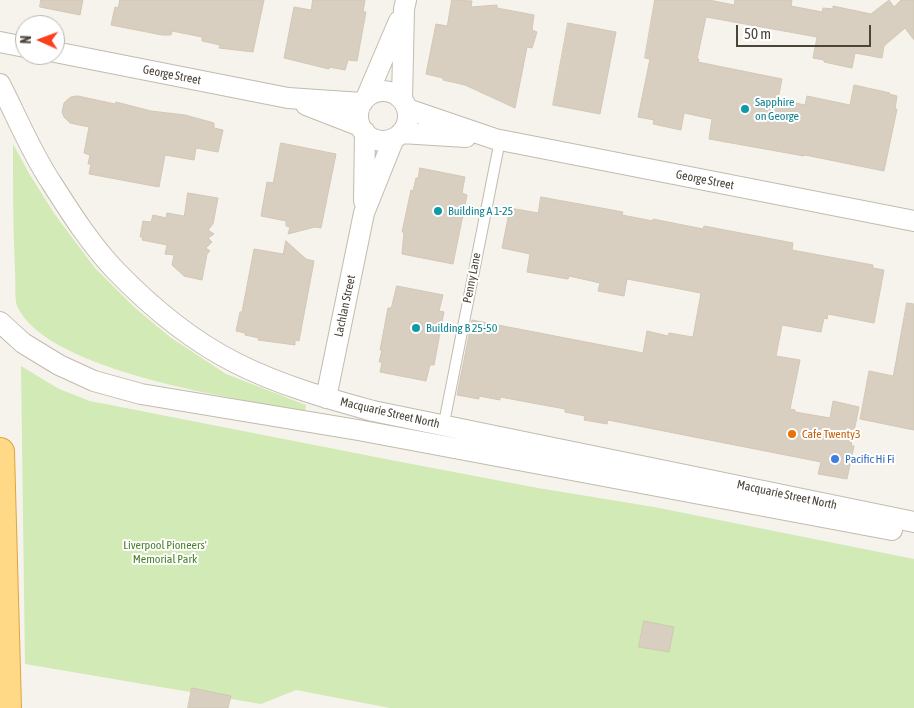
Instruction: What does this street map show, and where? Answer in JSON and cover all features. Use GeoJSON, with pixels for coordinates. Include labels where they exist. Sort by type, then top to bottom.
{"type":"FeatureCollection","features":[{"type":"Feature","properties":{"kind":"highway"},"geometry":{"type":"LineString","coordinates":[[0,452],[7,708]]}},
{"type":"Feature","properties":{"kind":"street"},"geometry":{"type":"LineString","coordinates":[[405,5],[404,105],[407,118],[405,126],[398,135],[387,140],[379,140],[371,137],[363,129],[359,110],[405,5]]}},
{"type":"Feature","properties":{"kind":"street"},"geometry":{"type":"LineString","coordinates":[[0,42],[15,44]]}},
{"type":"Feature","properties":{"kind":"street","name":"George Street"},"geometry":{"type":"LineString","coordinates":[[65,54],[288,98],[365,100]]}},
{"type":"Feature","properties":{"kind":"street","name":"Macquarie Street North"},"geometry":{"type":"LineString","coordinates":[[0,84],[50,181],[85,232],[115,270],[179,327],[212,350],[267,378],[372,411],[914,522]]}},
{"type":"Feature","properties":{"kind":"street"},"geometry":{"type":"LineString","coordinates":[[365,100],[381,91],[389,92],[396,95],[404,105]]}},
{"type":"Feature","properties":{"kind":"street","name":"George Street"},"geometry":{"type":"LineString","coordinates":[[288,98],[363,129]]}},
{"type":"Feature","properties":{"kind":"street","name":"George Street"},"geometry":{"type":"LineString","coordinates":[[404,105],[498,139],[914,221]]}},
{"type":"Feature","properties":{"kind":"street","name":"Lachlan Street"},"geometry":{"type":"LineString","coordinates":[[363,129],[364,214]]}},
{"type":"Feature","properties":{"kind":"street","name":"George Street"},"geometry":{"type":"LineString","coordinates":[[398,135],[498,139]]}},
{"type":"Feature","properties":{"kind":"street","name":"Lachlan Street"},"geometry":{"type":"LineString","coordinates":[[326,398],[364,214],[398,135]]}},
{"type":"Feature","properties":{"kind":"street","name":"Macquarie Street North"},"geometry":{"type":"LineString","coordinates":[[0,322],[23,343],[59,365],[94,381],[141,394],[440,446],[914,534]]}},
{"type":"Feature","properties":{"kind":"lane","name":"Penny Lane"},"geometry":{"type":"LineString","coordinates":[[440,446],[498,139]]}},
{"type":"Feature","properties":{"kind":"green space"},"geometry":{"type":"Polygon","coordinates":[[[13,144],[56,216],[95,268],[134,307],[170,337],[226,374],[306,405],[305,411],[236,399],[147,379],[104,365],[65,349],[35,329],[17,306],[16,298],[13,224],[13,144]]]}},
{"type":"Feature","properties":{"kind":"green space","name":"Liverpool Pioneers' Memorial Park"},"geometry":{"type":"Polygon","coordinates":[[[21,366],[59,389],[90,401],[538,488],[654,507],[914,559],[914,708],[390,708],[296,690],[261,704],[25,664],[21,366]]]}},
{"type":"Feature","properties":{"kind":"building"},"geometry":{"type":"Polygon","coordinates":[[[41,0],[83,0],[80,15],[40,7],[41,0]]]}},
{"type":"Feature","properties":{"kind":"building"},"geometry":{"type":"Polygon","coordinates":[[[120,0],[264,0],[253,52],[219,48],[220,45],[202,41],[202,37],[172,31],[171,35],[162,35],[111,25],[115,7],[118,8],[120,0]]]}},
{"type":"Feature","properties":{"kind":"building"},"geometry":{"type":"Polygon","coordinates":[[[313,0],[365,0],[363,12],[366,12],[357,61],[348,60],[345,70],[329,67],[329,69],[284,58],[294,7],[311,10],[313,0]]]}},
{"type":"Feature","properties":{"kind":"building"},"geometry":{"type":"Polygon","coordinates":[[[452,0],[472,1],[471,7],[497,5],[497,8],[534,15],[532,30],[537,32],[532,48],[527,47],[515,108],[465,85],[426,74],[436,24],[447,26],[452,0]]]}},
{"type":"Feature","properties":{"kind":"building"},"geometry":{"type":"Polygon","coordinates":[[[655,0],[709,0],[734,5],[735,0],[792,0],[791,6],[822,12],[823,8],[833,9],[833,6],[871,14],[889,0],[894,7],[901,0],[914,0],[914,40],[905,28],[884,46],[882,58],[855,53],[852,68],[813,58],[817,37],[706,17],[697,59],[699,59],[698,62],[782,79],[778,99],[805,105],[807,96],[850,105],[854,85],[897,96],[895,109],[897,109],[884,171],[805,155],[709,139],[712,119],[684,113],[681,130],[653,124],[654,120],[638,117],[650,59],[645,58],[655,0]]]}},
{"type":"Feature","properties":{"kind":"building"},"geometry":{"type":"Polygon","coordinates":[[[568,23],[616,32],[600,114],[553,105],[568,23]]]}},
{"type":"Feature","properties":{"kind":"building"},"geometry":{"type":"Polygon","coordinates":[[[78,96],[115,104],[116,102],[151,111],[185,115],[214,123],[214,128],[223,130],[218,152],[196,148],[194,160],[165,155],[159,187],[89,174],[91,164],[88,164],[90,155],[84,153],[89,127],[70,123],[62,112],[64,103],[67,100],[78,96]]]}},
{"type":"Feature","properties":{"kind":"building"},"geometry":{"type":"Polygon","coordinates":[[[281,143],[336,154],[321,228],[315,227],[288,234],[290,227],[286,226],[286,221],[261,216],[267,182],[273,183],[281,143]]]}},
{"type":"Feature","properties":{"kind":"building","name":"Building A 1-25"},"geometry":{"type":"Polygon","coordinates":[[[420,168],[465,177],[462,193],[467,195],[453,264],[402,254],[404,232],[402,232],[411,190],[413,191],[420,168]]]}},
{"type":"Feature","properties":{"kind":"building"},"geometry":{"type":"Polygon","coordinates":[[[188,193],[218,198],[213,224],[208,230],[214,234],[208,238],[212,242],[206,248],[210,251],[207,254],[202,280],[184,276],[172,265],[174,255],[165,254],[167,245],[142,240],[143,237],[140,237],[143,221],[151,222],[153,215],[166,218],[167,213],[184,216],[188,193]]]}},
{"type":"Feature","properties":{"kind":"building"},"geometry":{"type":"Polygon","coordinates":[[[541,197],[623,212],[622,215],[653,221],[653,219],[703,229],[704,226],[793,243],[792,250],[873,265],[873,268],[884,270],[874,323],[828,314],[827,319],[824,318],[821,332],[782,325],[776,356],[800,360],[790,409],[795,410],[795,412],[830,418],[833,401],[859,407],[847,479],[818,474],[821,462],[608,420],[607,424],[584,420],[585,416],[565,412],[565,409],[500,397],[500,400],[479,396],[479,399],[457,395],[472,320],[643,353],[647,331],[668,336],[669,333],[693,337],[701,293],[627,279],[624,296],[598,291],[600,283],[569,276],[568,279],[527,272],[530,254],[502,248],[510,208],[538,213],[541,197]]]}},
{"type":"Feature","properties":{"kind":"building"},"geometry":{"type":"Polygon","coordinates":[[[286,241],[306,259],[314,261],[299,341],[295,340],[295,345],[258,340],[259,338],[236,331],[240,312],[242,312],[254,249],[283,254],[286,241]]]}},
{"type":"Feature","properties":{"kind":"building","name":"Building B 25-50"},"geometry":{"type":"Polygon","coordinates":[[[397,286],[443,295],[439,311],[444,312],[434,365],[430,365],[426,381],[380,372],[382,362],[379,362],[382,350],[380,350],[388,308],[391,308],[397,286]]]}},
{"type":"Feature","properties":{"kind":"building"},"geometry":{"type":"Polygon","coordinates":[[[907,303],[914,304],[914,430],[860,419],[869,371],[893,376],[907,303]]]}},
{"type":"Feature","properties":{"kind":"building"},"geometry":{"type":"Polygon","coordinates":[[[644,621],[674,627],[669,652],[639,647],[644,621]]]}},
{"type":"Feature","properties":{"kind":"building"},"geometry":{"type":"Polygon","coordinates":[[[192,688],[231,696],[228,708],[188,708],[192,688]]]}},
{"type":"Feature","properties":{"kind":"place","name":"Sapphire on George"},"geometry":{"type":"Point","coordinates":[745,109]}},
{"type":"Feature","properties":{"kind":"place","name":"Building A 1-25"},"geometry":{"type":"Point","coordinates":[438,211]}},
{"type":"Feature","properties":{"kind":"place","name":"Building B 25-50"},"geometry":{"type":"Point","coordinates":[416,328]}},
{"type":"Feature","properties":{"kind":"place","name":"Cafe Twenty3"},"geometry":{"type":"Point","coordinates":[792,434]}},
{"type":"Feature","properties":{"kind":"place","name":"Pacific Hi Fi"},"geometry":{"type":"Point","coordinates":[835,459]}}]}
